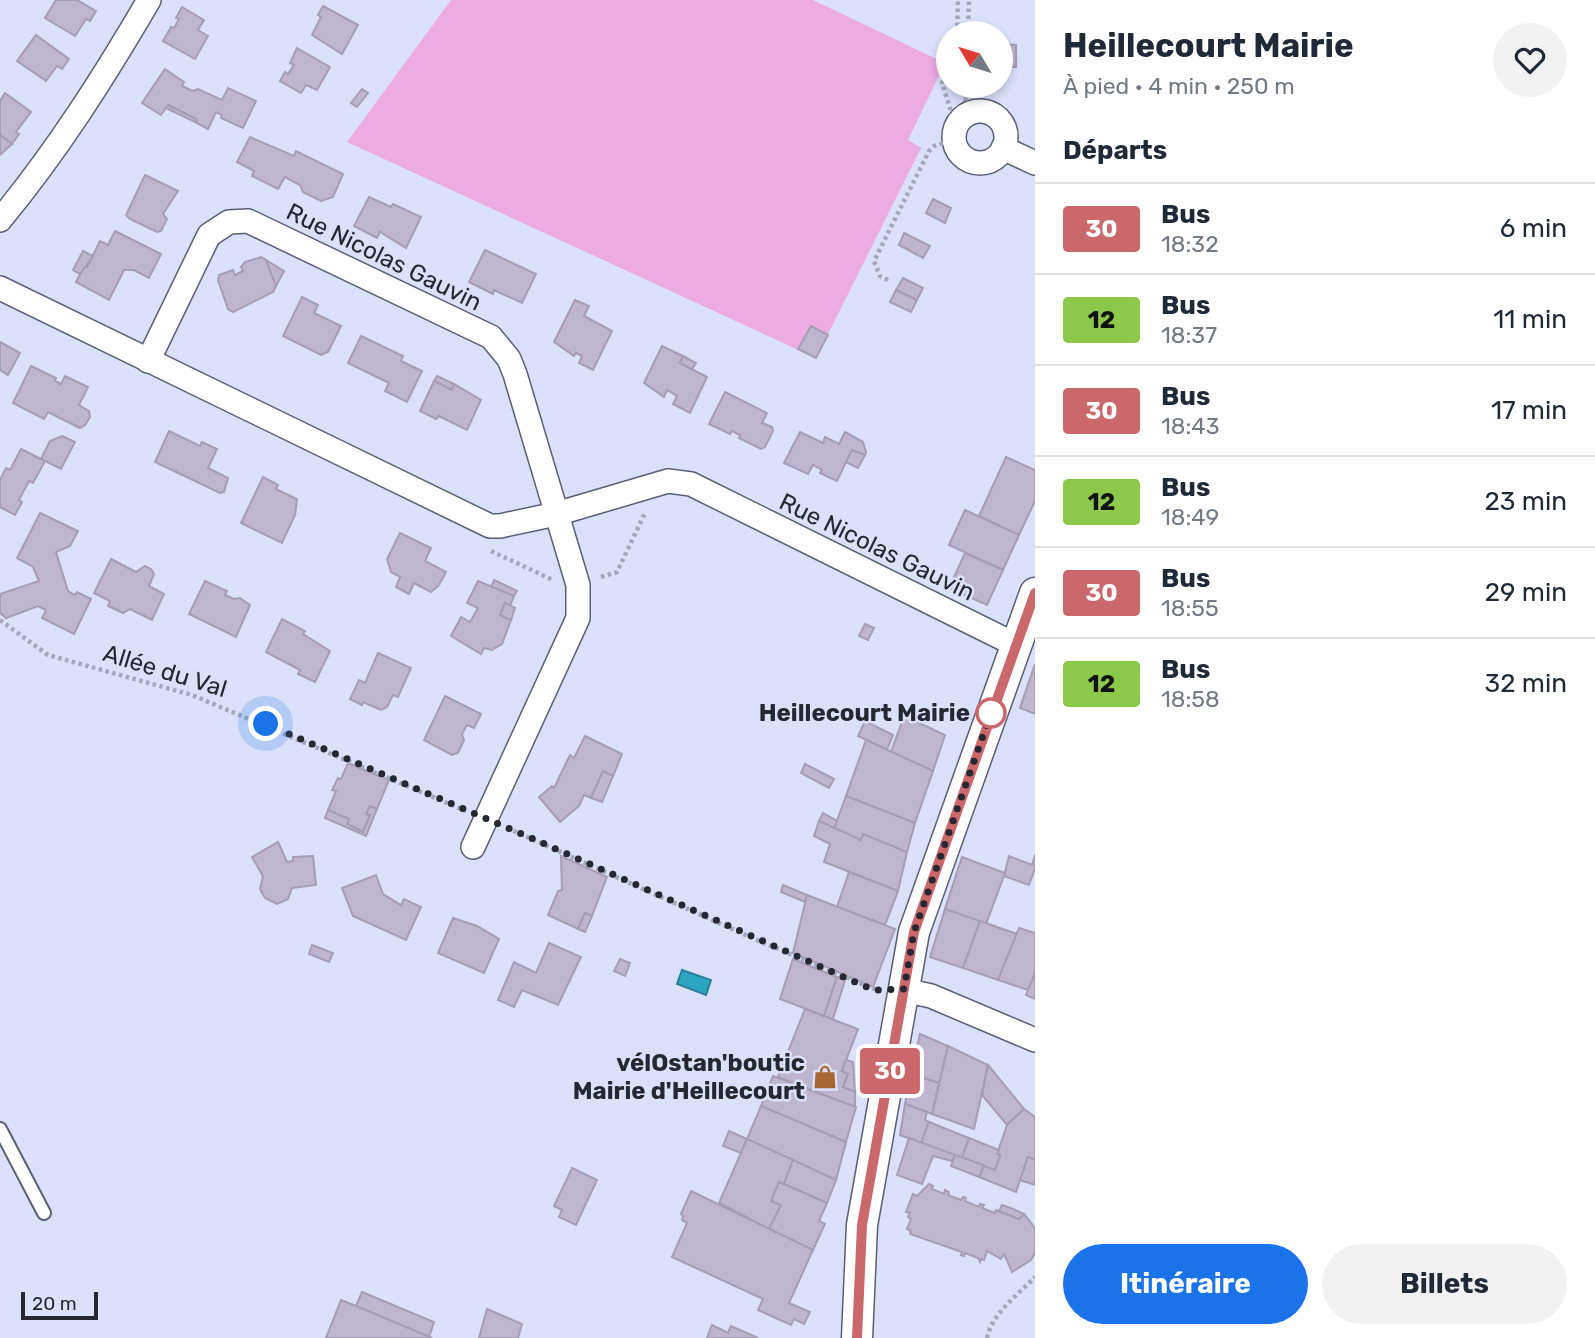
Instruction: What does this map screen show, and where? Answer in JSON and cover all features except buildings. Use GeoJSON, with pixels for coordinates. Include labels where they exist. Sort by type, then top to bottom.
{"type":"FeatureCollection","features":[{"type":"Feature","properties":{"kind":"street"},"geometry":{"type":"LineString","coordinates":[[0,220],[27,188],[102,80],[149,0]]}},
{"type":"Feature","properties":{"kind":"street"},"geometry":{"type":"LineString","coordinates":[[982,111],[997,117],[1006,132],[1003,148],[992,160],[975,163],[961,155],[958,127],[982,111]]}},
{"type":"Feature","properties":{"kind":"street"},"geometry":{"type":"LineString","coordinates":[[1003,148],[1035,163]]}},
{"type":"Feature","properties":{"kind":"street","name":"Rue Nicolas Gauvin"},"geometry":{"type":"LineString","coordinates":[[148,361],[209,235],[229,222],[248,221],[491,337],[502,347],[514,374],[578,585],[578,618],[473,847]]}},
{"type":"Feature","properties":{"kind":"street","name":"Rue Nicolas Gauvin"},"geometry":{"type":"LineString","coordinates":[[0,288],[490,526],[556,514],[657,483],[668,481],[691,484],[1016,645]]}},
{"type":"Feature","properties":{"kind":"street"},"geometry":{"type":"LineString","coordinates":[[857,1338],[862,1225],[914,932],[1035,593]]}},
{"type":"Feature","properties":{"kind":"street"},"geometry":{"type":"LineString","coordinates":[[904,989],[931,996],[1035,1040]]}},
{"type":"Feature","properties":{"kind":"lane"},"geometry":{"type":"LineString","coordinates":[[0,1129],[44,1213]]}},
{"type":"Feature","properties":{"kind":"path"},"geometry":{"type":"LineString","coordinates":[[957,21],[958,0]]}},
{"type":"Feature","properties":{"kind":"path"},"geometry":{"type":"LineString","coordinates":[[968,0],[968,21]]}},
{"type":"Feature","properties":{"kind":"path"},"geometry":{"type":"LineString","coordinates":[[947,98],[958,127]]}},
{"type":"Feature","properties":{"kind":"path"},"geometry":{"type":"LineString","coordinates":[[888,280],[880,276],[874,261],[929,151],[958,127],[964,98]]}},
{"type":"Feature","properties":{"kind":"path","name":"Allée du Val"},"geometry":{"type":"LineString","coordinates":[[0,620],[48,655],[192,695],[485,819],[864,986],[877,990],[904,989]]}},
{"type":"Feature","properties":{"kind":"path"},"geometry":{"type":"LineString","coordinates":[[988,1338],[990,1326],[1035,1277]]}},
{"type":"Feature","properties":{"kind":"shaded area"},"geometry":{"type":"Polygon","coordinates":[[[451,0],[813,0],[936,59],[936,82],[908,140],[921,148],[816,358],[347,142],[451,0]]]}},
{"type":"Feature","properties":{"kind":"water"},"geometry":{"type":"Polygon","coordinates":[[[682,970],[711,980],[706,995],[677,984],[682,970]]]}},
{"type":"Feature","properties":{"kind":"bus line","name":"30"},"geometry":{"type":"LineString","coordinates":[[857,1338],[862,1225],[914,932],[1035,593]]}},
{"type":"Feature","properties":{"kind":"place","name":"Heillecourt Mairie"},"geometry":{"type":"Point","coordinates":[991,713]}},
{"type":"Feature","properties":{"kind":"place","name":"vélOstan'boutic Mairie d'Heillecourt"},"geometry":{"type":"Point","coordinates":[825,1077]}},
{"type":"Feature","properties":{"kind":"route"},"geometry":{"type":"LineString","coordinates":[[266,724],[877,990],[904,989],[914,932],[991,713]]}}]}
